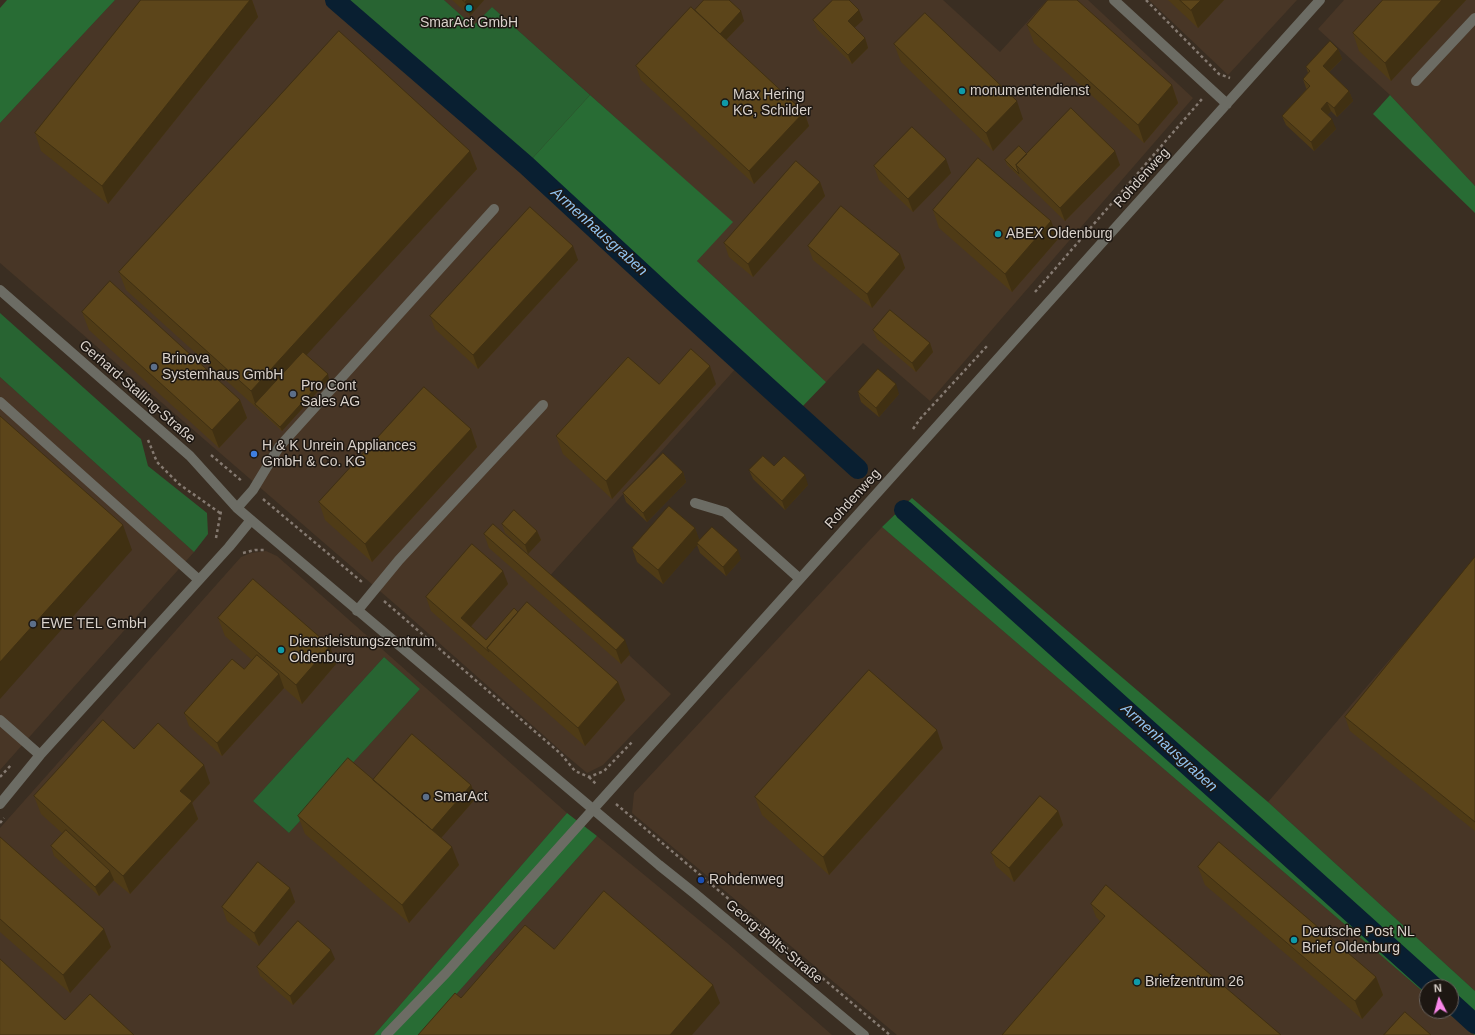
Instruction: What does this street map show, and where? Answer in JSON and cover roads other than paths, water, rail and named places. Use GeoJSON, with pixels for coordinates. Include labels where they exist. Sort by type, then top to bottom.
{"type":"FeatureCollection","features":[{"type":"Feature","properties":{"kind":"street"},"geometry":{"type":"LineString","coordinates":[[1114,0],[1210,90],[1227,104]]}},
{"type":"Feature","properties":{"kind":"street","name":"Rohdenweg"},"geometry":{"type":"LineString","coordinates":[[386,1035],[446,973],[1320,0]]}},
{"type":"Feature","properties":{"kind":"street"},"geometry":{"type":"LineString","coordinates":[[1416,81],[1475,18]]}},
{"type":"Feature","properties":{"kind":"street"},"geometry":{"type":"LineString","coordinates":[[237,508],[252,490],[279,447],[494,209]]}},
{"type":"Feature","properties":{"kind":"street","name":"Gerhard-Stalling-Straße"},"geometry":{"type":"LineString","coordinates":[[0,290],[190,456],[237,508],[357,611]]}},
{"type":"Feature","properties":{"kind":"street"},"geometry":{"type":"LineString","coordinates":[[0,402],[199,580]]}},
{"type":"Feature","properties":{"kind":"street"},"geometry":{"type":"LineString","coordinates":[[357,611],[398,560],[543,405]]}},
{"type":"Feature","properties":{"kind":"street"},"geometry":{"type":"LineString","coordinates":[[695,503],[725,512],[800,579]]}},
{"type":"Feature","properties":{"kind":"street"},"geometry":{"type":"LineString","coordinates":[[0,804],[40,755],[229,547],[251,520]]}},
{"type":"Feature","properties":{"kind":"street","name":"Georg-Bölts-Straße"},"geometry":{"type":"LineString","coordinates":[[357,611],[593,810],[864,1035]]}},
{"type":"Feature","properties":{"kind":"street"},"geometry":{"type":"LineString","coordinates":[[0,720],[40,755]]}},
{"type":"Feature","properties":{"kind":"waterway","name":"Armenhausgraben"},"geometry":{"type":"LineString","coordinates":[[335,0],[526,165],[858,469]]}},
{"type":"Feature","properties":{"kind":"waterway","name":"Armenhausgraben"},"geometry":{"type":"LineString","coordinates":[[904,510],[1425,979]]}},
{"type":"Feature","properties":{"kind":"waterway","name":"Armenhausgraben"},"geometry":{"type":"LineString","coordinates":[[1459,1009],[1475,1024]]}},
{"type":"Feature","properties":{"kind":"place","name":"SmarAct GmbH"},"geometry":{"type":"Point","coordinates":[469,8]}},
{"type":"Feature","properties":{"kind":"place","name":"monumentendienst"},"geometry":{"type":"Point","coordinates":[962,91]}},
{"type":"Feature","properties":{"kind":"place","name":"Max Hering KG, Schilder"},"geometry":{"type":"Point","coordinates":[725,103]}},
{"type":"Feature","properties":{"kind":"place","name":"ABEX Oldenburg"},"geometry":{"type":"Point","coordinates":[998,234]}},
{"type":"Feature","properties":{"kind":"place","name":"Brinova Systemhaus GmbH"},"geometry":{"type":"Point","coordinates":[154,367]}},
{"type":"Feature","properties":{"kind":"place","name":"Pro Cont Sales AG"},"geometry":{"type":"Point","coordinates":[293,394]}},
{"type":"Feature","properties":{"kind":"place","name":"H & K Unrein Appliances GmbH & Co. KG"},"geometry":{"type":"Point","coordinates":[254,454]}},
{"type":"Feature","properties":{"kind":"place","name":"EWE TEL GmbH"},"geometry":{"type":"Point","coordinates":[33,624]}},
{"type":"Feature","properties":{"kind":"place","name":"Dienstleistungszentrum Oldenburg"},"geometry":{"type":"Point","coordinates":[281,650]}},
{"type":"Feature","properties":{"kind":"place","name":"SmarAct"},"geometry":{"type":"Point","coordinates":[426,797]}},
{"type":"Feature","properties":{"kind":"place","name":"Rohdenweg"},"geometry":{"type":"Point","coordinates":[701,880]}},
{"type":"Feature","properties":{"kind":"place","name":"Deutsche Post NL Brief Oldenburg"},"geometry":{"type":"Point","coordinates":[1294,940]}},
{"type":"Feature","properties":{"kind":"place","name":"Briefzentrum 26"},"geometry":{"type":"Point","coordinates":[1137,982]}}]}
